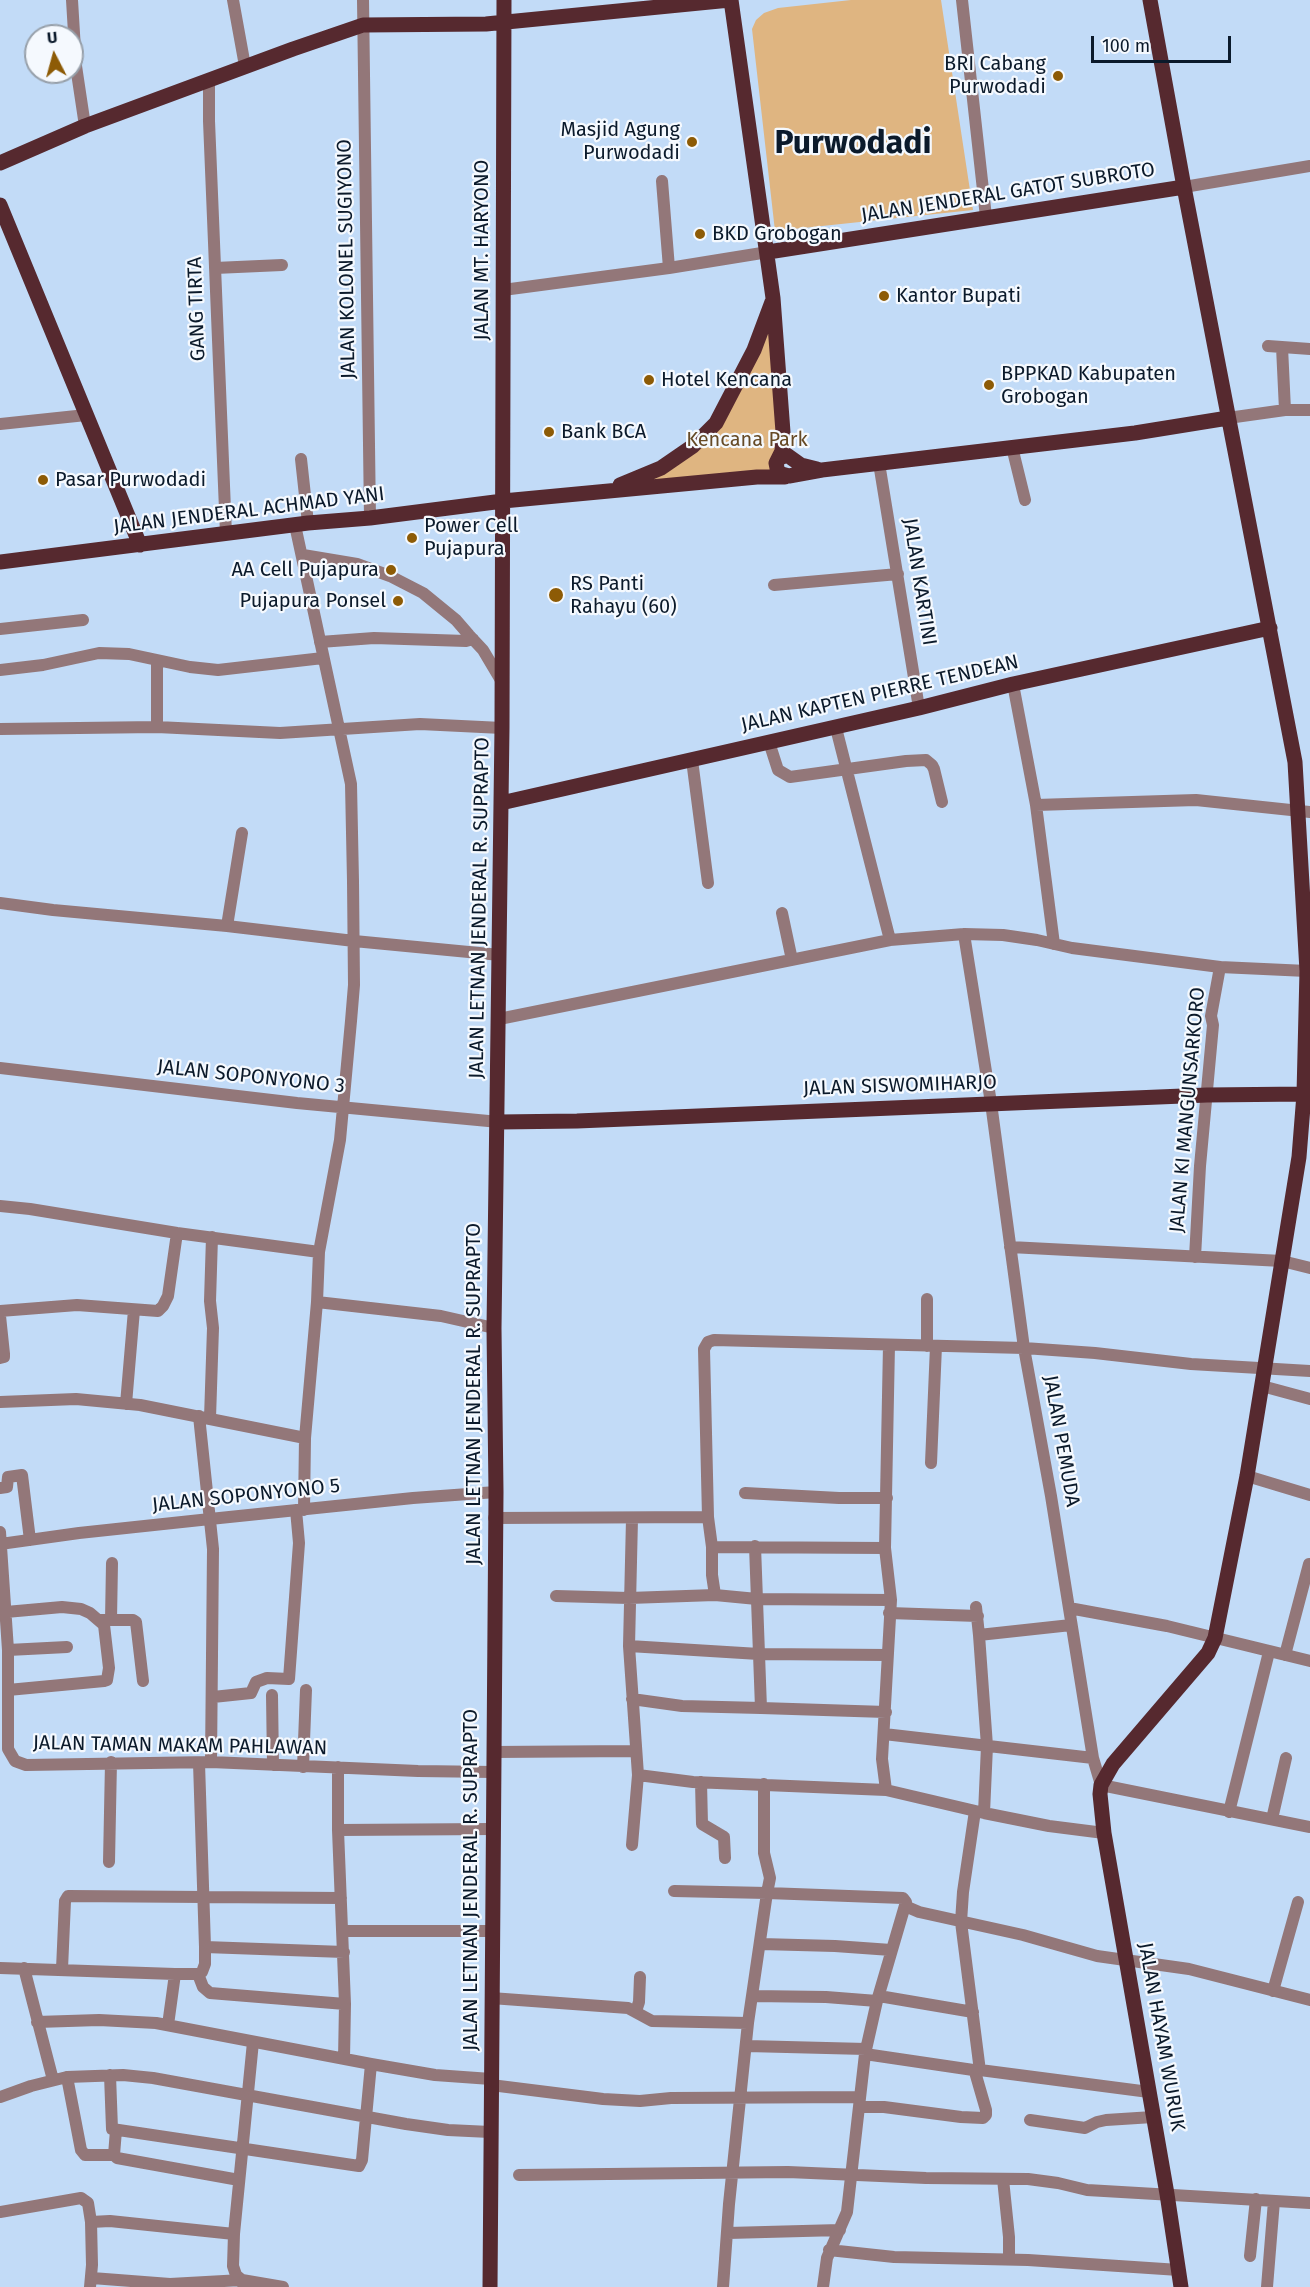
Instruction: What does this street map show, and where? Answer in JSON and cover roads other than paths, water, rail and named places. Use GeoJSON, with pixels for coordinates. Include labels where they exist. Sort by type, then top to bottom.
{"type":"FeatureCollection","features":[{"type":"Feature","properties":{"kind":"main road","name":"JALAN MT. HARYONO"},"geometry":{"type":"LineString","coordinates":[[503,501],[506,21],[504,0]]}},
{"type":"Feature","properties":{"kind":"main road"},"geometry":{"type":"LineString","coordinates":[[0,163],[85,126],[363,25],[486,24],[731,0],[768,252],[783,432],[783,445],[777,461],[772,469],[757,477]]}},
{"type":"Feature","properties":{"kind":"main road"},"geometry":{"type":"LineString","coordinates":[[1101,1789],[1113,1764],[1124,1749],[1208,1653],[1215,1638],[1247,1476],[1299,1157],[1307,1094],[1305,812],[1150,0]]}},
{"type":"Feature","properties":{"kind":"main road","name":"JALAN JENDERAL GATOT SUBROTO"},"geometry":{"type":"LineString","coordinates":[[768,252],[1184,186]]}},
{"type":"Feature","properties":{"kind":"main road"},"geometry":{"type":"LineString","coordinates":[[0,205],[140,545]]}},
{"type":"Feature","properties":{"kind":"main road"},"geometry":{"type":"LineString","coordinates":[[597,493],[661,468],[693,446],[716,423],[754,350],[773,298]]}},
{"type":"Feature","properties":{"kind":"main road"},"geometry":{"type":"LineString","coordinates":[[597,493],[757,477],[787,477],[822,470],[1134,433],[1228,418]]}},
{"type":"Feature","properties":{"kind":"main road"},"geometry":{"type":"LineString","coordinates":[[783,432],[795,459],[796,471],[787,477]]}},
{"type":"Feature","properties":{"kind":"main road"},"geometry":{"type":"LineString","coordinates":[[777,461],[787,455],[801,465],[822,470]]}},
{"type":"Feature","properties":{"kind":"main road"},"geometry":{"type":"LineString","coordinates":[[777,461],[778,473],[787,477]]}},
{"type":"Feature","properties":{"kind":"main road","name":"JALAN JENDERAL ACHMAD YANI"},"geometry":{"type":"LineString","coordinates":[[0,562],[301,524],[503,501],[597,493]]}},
{"type":"Feature","properties":{"kind":"main road","name":"JALAN LETNAN JENDERAL R. SUPRAPTO"},"geometry":{"type":"LineString","coordinates":[[490,2287],[494,1518],[496,1492],[494,1328],[499,1122],[503,501]]}},
{"type":"Feature","properties":{"kind":"main road","name":"JALAN KAPTEN PIERRE TENDEAN"},"geometry":{"type":"LineString","coordinates":[[501,803],[836,728],[1013,684],[1270,628]]}},
{"type":"Feature","properties":{"kind":"main road","name":"JALAN SISWOMIHARJO"},"geometry":{"type":"LineString","coordinates":[[499,1122],[577,1121],[1207,1095],[1307,1094]]}},
{"type":"Feature","properties":{"kind":"main road","name":"JALAN HAYAM WURUK"},"geometry":{"type":"LineString","coordinates":[[1101,1789],[1104,1833],[1181,2287]]}},
{"type":"Feature","properties":{"kind":"street"},"geometry":{"type":"LineString","coordinates":[[72,0],[76,66],[85,126]]}},
{"type":"Feature","properties":{"kind":"street"},"geometry":{"type":"LineString","coordinates":[[233,0],[245,66]]}},
{"type":"Feature","properties":{"kind":"street","name":"JALAN KOLONEL SUGIYONO"},"geometry":{"type":"LineString","coordinates":[[363,0],[369,518]]}},
{"type":"Feature","properties":{"kind":"street"},"geometry":{"type":"LineString","coordinates":[[962,0],[986,217]]}},
{"type":"Feature","properties":{"kind":"street","name":"GANG TIRTA"},"geometry":{"type":"LineString","coordinates":[[209,81],[226,534]]}},
{"type":"Feature","properties":{"kind":"street"},"geometry":{"type":"LineString","coordinates":[[1184,186],[1310,166]]}},
{"type":"Feature","properties":{"kind":"street"},"geometry":{"type":"LineString","coordinates":[[662,182],[669,268]]}},
{"type":"Feature","properties":{"kind":"street"},"geometry":{"type":"LineString","coordinates":[[503,290],[768,252]]}},
{"type":"Feature","properties":{"kind":"street"},"geometry":{"type":"LineString","coordinates":[[215,268],[282,265]]}},
{"type":"Feature","properties":{"kind":"street"},"geometry":{"type":"LineString","coordinates":[[1268,346],[1310,349]]}},
{"type":"Feature","properties":{"kind":"street"},"geometry":{"type":"LineString","coordinates":[[1282,347],[1285,410]]}},
{"type":"Feature","properties":{"kind":"street"},"geometry":{"type":"LineString","coordinates":[[1228,418],[1285,410],[1310,410]]}},
{"type":"Feature","properties":{"kind":"street"},"geometry":{"type":"LineString","coordinates":[[0,424],[86,415]]}},
{"type":"Feature","properties":{"kind":"street"},"geometry":{"type":"LineString","coordinates":[[1012,447],[1025,500]]}},
{"type":"Feature","properties":{"kind":"street"},"geometry":{"type":"LineString","coordinates":[[213,1697],[250,1693],[256,1682],[267,1678],[289,1679],[319,1252],[340,1140],[354,986],[351,784],[303,555],[301,459]]}},
{"type":"Feature","properties":{"kind":"street","name":"JALAN KARTINI"},"geometry":{"type":"LineString","coordinates":[[879,463],[920,708]]}},
{"type":"Feature","properties":{"kind":"street"},"geometry":{"type":"LineString","coordinates":[[303,555],[357,564],[390,576],[423,593],[456,620],[483,650],[502,682]]}},
{"type":"Feature","properties":{"kind":"street"},"geometry":{"type":"LineString","coordinates":[[774,585],[898,574]]}},
{"type":"Feature","properties":{"kind":"street"},"geometry":{"type":"LineString","coordinates":[[0,630],[83,620]]}},
{"type":"Feature","properties":{"kind":"street"},"geometry":{"type":"LineString","coordinates":[[320,642],[374,638],[466,641],[473,639]]}},
{"type":"Feature","properties":{"kind":"street"},"geometry":{"type":"LineString","coordinates":[[0,669],[43,665],[99,652],[129,654],[190,668],[218,670],[323,658]]}},
{"type":"Feature","properties":{"kind":"street"},"geometry":{"type":"LineString","coordinates":[[157,727],[158,662]]}},
{"type":"Feature","properties":{"kind":"street"},"geometry":{"type":"LineString","coordinates":[[1013,684],[1036,805],[1054,944]]}},
{"type":"Feature","properties":{"kind":"street"},"geometry":{"type":"LineString","coordinates":[[0,729],[157,727],[280,733],[420,724],[502,728]]}},
{"type":"Feature","properties":{"kind":"street"},"geometry":{"type":"LineString","coordinates":[[836,728],[890,940]]}},
{"type":"Feature","properties":{"kind":"street"},"geometry":{"type":"LineString","coordinates":[[769,742],[778,770],[790,777],[926,760],[934,769],[942,802]]}},
{"type":"Feature","properties":{"kind":"street"},"geometry":{"type":"LineString","coordinates":[[692,760],[708,883]]}},
{"type":"Feature","properties":{"kind":"street"},"geometry":{"type":"LineString","coordinates":[[1036,805],[1196,800],[1305,812]]}},
{"type":"Feature","properties":{"kind":"street"},"geometry":{"type":"LineString","coordinates":[[226,926],[242,833]]}},
{"type":"Feature","properties":{"kind":"street"},"geometry":{"type":"LineString","coordinates":[[0,903],[500,955]]}},
{"type":"Feature","properties":{"kind":"street"},"geometry":{"type":"LineString","coordinates":[[782,913],[792,960]]}},
{"type":"Feature","properties":{"kind":"street"},"geometry":{"type":"LineString","coordinates":[[499,1019],[890,940],[964,934],[1003,935],[1220,967],[1307,971]]}},
{"type":"Feature","properties":{"kind":"street","name":"JALAN PEMUDA"},"geometry":{"type":"LineString","coordinates":[[964,934],[991,1103],[1024,1348],[1051,1496],[1093,1758],[1101,1789]]}},
{"type":"Feature","properties":{"kind":"street","name":"JALAN KI MANGUNSARKORO"},"geometry":{"type":"LineString","coordinates":[[1195,1257],[1213,1025],[1211,1016],[1220,967]]}},
{"type":"Feature","properties":{"kind":"street","name":"JALAN SOPONYONO 3"},"geometry":{"type":"LineString","coordinates":[[0,1068],[343,1107],[499,1122]]}},
{"type":"Feature","properties":{"kind":"street"},"geometry":{"type":"LineString","coordinates":[[0,1206],[319,1252]]}},
{"type":"Feature","properties":{"kind":"street"},"geometry":{"type":"LineString","coordinates":[[0,1311],[77,1305],[158,1311],[168,1296],[177,1233]]}},
{"type":"Feature","properties":{"kind":"street"},"geometry":{"type":"LineString","coordinates":[[0,1968],[175,1974],[198,1974],[204,1969],[205,1762],[213,1697],[213,1550],[205,1417],[213,1328],[210,1301],[212,1237]]}},
{"type":"Feature","properties":{"kind":"street"},"geometry":{"type":"LineString","coordinates":[[1010,1247],[1282,1261],[1310,1268]]}},
{"type":"Feature","properties":{"kind":"street"},"geometry":{"type":"LineString","coordinates":[[927,1299],[931,1346],[931,1463]]}},
{"type":"Feature","properties":{"kind":"street"},"geometry":{"type":"LineString","coordinates":[[317,1302],[441,1316],[494,1328]]}},
{"type":"Feature","properties":{"kind":"street"},"geometry":{"type":"LineString","coordinates":[[126,1404],[134,1310]]}},
{"type":"Feature","properties":{"kind":"street"},"geometry":{"type":"LineString","coordinates":[[0,1316],[4,1354],[4,1357],[0,1358]]}},
{"type":"Feature","properties":{"kind":"street"},"geometry":{"type":"LineString","coordinates":[[715,1595],[708,1517],[704,1349],[708,1342],[714,1340],[1024,1348],[1191,1364],[1310,1371]]}},
{"type":"Feature","properties":{"kind":"street"},"geometry":{"type":"LineString","coordinates":[[885,1790],[882,1759],[886,1712],[888,1613],[891,1600],[885,1548],[889,1345]]}},
{"type":"Feature","properties":{"kind":"street"},"geometry":{"type":"LineString","coordinates":[[1262,1386],[1310,1399]]}},
{"type":"Feature","properties":{"kind":"street"},"geometry":{"type":"LineString","coordinates":[[0,1402],[65,1399],[126,1404],[205,1417],[305,1438]]}},
{"type":"Feature","properties":{"kind":"street"},"geometry":{"type":"LineString","coordinates":[[0,1488],[8,1486],[8,1477],[22,1475],[30,1540]]}},
{"type":"Feature","properties":{"kind":"street"},"geometry":{"type":"LineString","coordinates":[[1247,1476],[1310,1495]]}},
{"type":"Feature","properties":{"kind":"street","name":"JALAN SOPONYONO 5"},"geometry":{"type":"LineString","coordinates":[[0,1540],[30,1540],[413,1498],[496,1492]]}},
{"type":"Feature","properties":{"kind":"street"},"geometry":{"type":"LineString","coordinates":[[745,1493],[887,1498]]}},
{"type":"Feature","properties":{"kind":"street"},"geometry":{"type":"LineString","coordinates":[[494,1518],[708,1517]]}},
{"type":"Feature","properties":{"kind":"street"},"geometry":{"type":"LineString","coordinates":[[632,1519],[629,1646],[638,1775],[632,1845]]}},
{"type":"Feature","properties":{"kind":"street","name":"JALAN TAMAN MAKAM PAHLAWAN"},"geometry":{"type":"LineString","coordinates":[[0,1540],[8,1650],[9,1749],[15,1761],[26,1765],[205,1762],[493,1772]]}},
{"type":"Feature","properties":{"kind":"street"},"geometry":{"type":"LineString","coordinates":[[756,1546],[761,1708]]}},
{"type":"Feature","properties":{"kind":"street"},"geometry":{"type":"LineString","coordinates":[[712,1547],[885,1548]]}},
{"type":"Feature","properties":{"kind":"street"},"geometry":{"type":"LineString","coordinates":[[8,1690],[107,1680],[109,1668],[105,1620],[112,1563]]}},
{"type":"Feature","properties":{"kind":"street"},"geometry":{"type":"LineString","coordinates":[[1285,1655],[1309,1564]]}},
{"type":"Feature","properties":{"kind":"street"},"geometry":{"type":"LineString","coordinates":[[556,1596],[629,1598],[715,1595],[757,1599],[891,1600]]}},
{"type":"Feature","properties":{"kind":"street"},"geometry":{"type":"LineString","coordinates":[[6,1612],[62,1607],[81,1609],[105,1620],[134,1620],[143,1680]]}},
{"type":"Feature","properties":{"kind":"street"},"geometry":{"type":"LineString","coordinates":[[1069,1608],[1167,1626],[1310,1661]]}},
{"type":"Feature","properties":{"kind":"street"},"geometry":{"type":"LineString","coordinates":[[37,2022],[99,2020],[168,2025],[435,2075],[603,2099],[640,2102],[671,2098],[859,2102],[983,2118],[986,2110],[978,2071],[961,1922],[964,1883],[979,1812],[987,1746],[977,1611],[888,1613]]}},
{"type":"Feature","properties":{"kind":"street"},"geometry":{"type":"LineString","coordinates":[[979,1635],[1071,1625]]}},
{"type":"Feature","properties":{"kind":"street"},"geometry":{"type":"LineString","coordinates":[[629,1646],[759,1654],[887,1655]]}},
{"type":"Feature","properties":{"kind":"street"},"geometry":{"type":"LineString","coordinates":[[8,1650],[67,1647]]}},
{"type":"Feature","properties":{"kind":"street"},"geometry":{"type":"LineString","coordinates":[[1229,1812],[1269,1652]]}},
{"type":"Feature","properties":{"kind":"street"},"geometry":{"type":"LineString","coordinates":[[303,1767],[306,1690]]}},
{"type":"Feature","properties":{"kind":"street"},"geometry":{"type":"LineString","coordinates":[[272,1695],[273,1765]]}},
{"type":"Feature","properties":{"kind":"street"},"geometry":{"type":"LineString","coordinates":[[633,1699],[682,1706],[886,1712]]}},
{"type":"Feature","properties":{"kind":"street"},"geometry":{"type":"LineString","coordinates":[[884,1734],[1093,1758]]}},
{"type":"Feature","properties":{"kind":"street"},"geometry":{"type":"LineString","coordinates":[[493,1752],[635,1751]]}},
{"type":"Feature","properties":{"kind":"street"},"geometry":{"type":"LineString","coordinates":[[1272,1819],[1286,1758]]}},
{"type":"Feature","properties":{"kind":"street"},"geometry":{"type":"LineString","coordinates":[[109,1862],[111,1762]]}},
{"type":"Feature","properties":{"kind":"street"},"geometry":{"type":"LineString","coordinates":[[338,1767],[338,1830],[344,1952],[344,2059]]}},
{"type":"Feature","properties":{"kind":"street"},"geometry":{"type":"LineString","coordinates":[[638,1775],[665,1780],[885,1790],[1049,1826],[1104,1833]]}},
{"type":"Feature","properties":{"kind":"street"},"geometry":{"type":"LineString","coordinates":[[701,1782],[702,1824],[724,1837],[725,1858]]}},
{"type":"Feature","properties":{"kind":"street"},"geometry":{"type":"LineString","coordinates":[[723,2287],[748,2023],[770,1878],[764,1854],[764,1784]]}},
{"type":"Feature","properties":{"kind":"street"},"geometry":{"type":"LineString","coordinates":[[1101,1789],[1310,1827]]}},
{"type":"Feature","properties":{"kind":"street"},"geometry":{"type":"LineString","coordinates":[[338,1830],[492,1829]]}},
{"type":"Feature","properties":{"kind":"street"},"geometry":{"type":"LineString","coordinates":[[674,1891],[903,1898],[906,1902],[891,1950],[866,2052],[847,2212],[829,2250],[823,2287]]}},
{"type":"Feature","properties":{"kind":"street"},"geometry":{"type":"LineString","coordinates":[[62,1969],[65,1901],[68,1896],[341,1898]]}},
{"type":"Feature","properties":{"kind":"street"},"geometry":{"type":"LineString","coordinates":[[1273,1991],[1298,1902]]}},
{"type":"Feature","properties":{"kind":"street"},"geometry":{"type":"LineString","coordinates":[[905,1906],[1097,1956],[1189,1969],[1310,2001]]}},
{"type":"Feature","properties":{"kind":"street"},"geometry":{"type":"LineString","coordinates":[[343,1931],[492,1930]]}},
{"type":"Feature","properties":{"kind":"street"},"geometry":{"type":"LineString","coordinates":[[761,1944],[891,1950]]}},
{"type":"Feature","properties":{"kind":"street"},"geometry":{"type":"LineString","coordinates":[[205,1947],[344,1952]]}},
{"type":"Feature","properties":{"kind":"street"},"geometry":{"type":"LineString","coordinates":[[24,1968],[52,2080]]}},
{"type":"Feature","properties":{"kind":"street"},"geometry":{"type":"LineString","coordinates":[[168,2025],[175,1974]]}},
{"type":"Feature","properties":{"kind":"street"},"geometry":{"type":"LineString","coordinates":[[198,1974],[203,1987],[210,1993],[345,2004]]}},
{"type":"Feature","properties":{"kind":"street"},"geometry":{"type":"LineString","coordinates":[[636,2011],[639,2002],[640,1977]]}},
{"type":"Feature","properties":{"kind":"street"},"geometry":{"type":"LineString","coordinates":[[753,1995],[878,1999],[973,2012]]}},
{"type":"Feature","properties":{"kind":"street"},"geometry":{"type":"LineString","coordinates":[[491,1998],[628,2008],[652,2021],[748,2023]]}},
{"type":"Feature","properties":{"kind":"street"},"geometry":{"type":"LineString","coordinates":[[242,2284],[233,2266],[234,2234],[253,2042]]}},
{"type":"Feature","properties":{"kind":"street"},"geometry":{"type":"LineString","coordinates":[[747,2046],[866,2052],[978,2071],[1149,2092]]}},
{"type":"Feature","properties":{"kind":"street"},"geometry":{"type":"LineString","coordinates":[[110,2075],[111,2127],[116,2130],[359,2166],[362,2160],[371,2064]]}},
{"type":"Feature","properties":{"kind":"street"},"geometry":{"type":"LineString","coordinates":[[0,2097],[52,2080],[67,2078],[110,2075],[153,2078],[437,2128],[490,2132]]}},
{"type":"Feature","properties":{"kind":"street"},"geometry":{"type":"LineString","coordinates":[[67,2078],[81,2151],[85,2155],[114,2155],[117,2158],[239,2180]]}},
{"type":"Feature","properties":{"kind":"street"},"geometry":{"type":"LineString","coordinates":[[1030,2120],[1085,2128],[1106,2120],[1153,2117]]}},
{"type":"Feature","properties":{"kind":"street"},"geometry":{"type":"LineString","coordinates":[[114,2155],[116,2130]]}},
{"type":"Feature","properties":{"kind":"street"},"geometry":{"type":"LineString","coordinates":[[519,2175],[788,2172],[1003,2179],[1058,2183],[1087,2190],[1310,2203]]}},
{"type":"Feature","properties":{"kind":"street"},"geometry":{"type":"LineString","coordinates":[[1003,2179],[1009,2259]]}},
{"type":"Feature","properties":{"kind":"street"},"geometry":{"type":"LineString","coordinates":[[0,2212],[81,2198],[88,2203],[91,2222],[91,2282],[172,2285],[242,2284],[283,2287]]}},
{"type":"Feature","properties":{"kind":"street"},"geometry":{"type":"LineString","coordinates":[[1250,2256],[1256,2199]]}},
{"type":"Feature","properties":{"kind":"street"},"geometry":{"type":"LineString","coordinates":[[1267,2287],[1274,2201]]}},
{"type":"Feature","properties":{"kind":"street"},"geometry":{"type":"LineString","coordinates":[[91,2222],[110,2221],[234,2234]]}},
{"type":"Feature","properties":{"kind":"street"},"geometry":{"type":"LineString","coordinates":[[728,2233],[840,2230]]}},
{"type":"Feature","properties":{"kind":"street"},"geometry":{"type":"LineString","coordinates":[[829,2250],[894,2257],[1009,2259],[1179,2270]]}},
{"type":"Feature","properties":{"kind":"place","name":"BRI Cabang Purwodadi"},"geometry":{"type":"Point","coordinates":[1058,76]}},
{"type":"Feature","properties":{"kind":"place","name":"Masjid Agung Purwodadi"},"geometry":{"type":"Point","coordinates":[692,142]}},
{"type":"Feature","properties":{"kind":"place","name":"BKD Grobogan"},"geometry":{"type":"Point","coordinates":[700,234]}},
{"type":"Feature","properties":{"kind":"place","name":"Kantor Bupati"},"geometry":{"type":"Point","coordinates":[884,296]}},
{"type":"Feature","properties":{"kind":"place","name":"Hotel Kencana"},"geometry":{"type":"Point","coordinates":[649,380]}},
{"type":"Feature","properties":{"kind":"place","name":"BPPKAD Kabupaten Grobogan"},"geometry":{"type":"Point","coordinates":[989,385]}},
{"type":"Feature","properties":{"kind":"place","name":"Bank BCA"},"geometry":{"type":"Point","coordinates":[549,432]}},
{"type":"Feature","properties":{"kind":"place","name":"Pasar Purwodadi"},"geometry":{"type":"Point","coordinates":[43,480]}},
{"type":"Feature","properties":{"kind":"place","name":"Power Cell Pujapura"},"geometry":{"type":"Point","coordinates":[412,538]}},
{"type":"Feature","properties":{"kind":"place","name":"AA Cell Pujapura"},"geometry":{"type":"Point","coordinates":[391,570]}},
{"type":"Feature","properties":{"kind":"place","name":"RS Panti Rahayu (60)"},"geometry":{"type":"Point","coordinates":[556,595]}},
{"type":"Feature","properties":{"kind":"place","name":"Pujapura Ponsel"},"geometry":{"type":"Point","coordinates":[398,601]}},
{"type":"Feature","properties":{"kind":"district","name":"Purwodadi"},"geometry":{"type":"Point","coordinates":[853,144]}},
{"type":"Feature","properties":{"kind":"park label","name":"Kencana Park"},"geometry":{"type":"Point","coordinates":[747,440]}}]}
